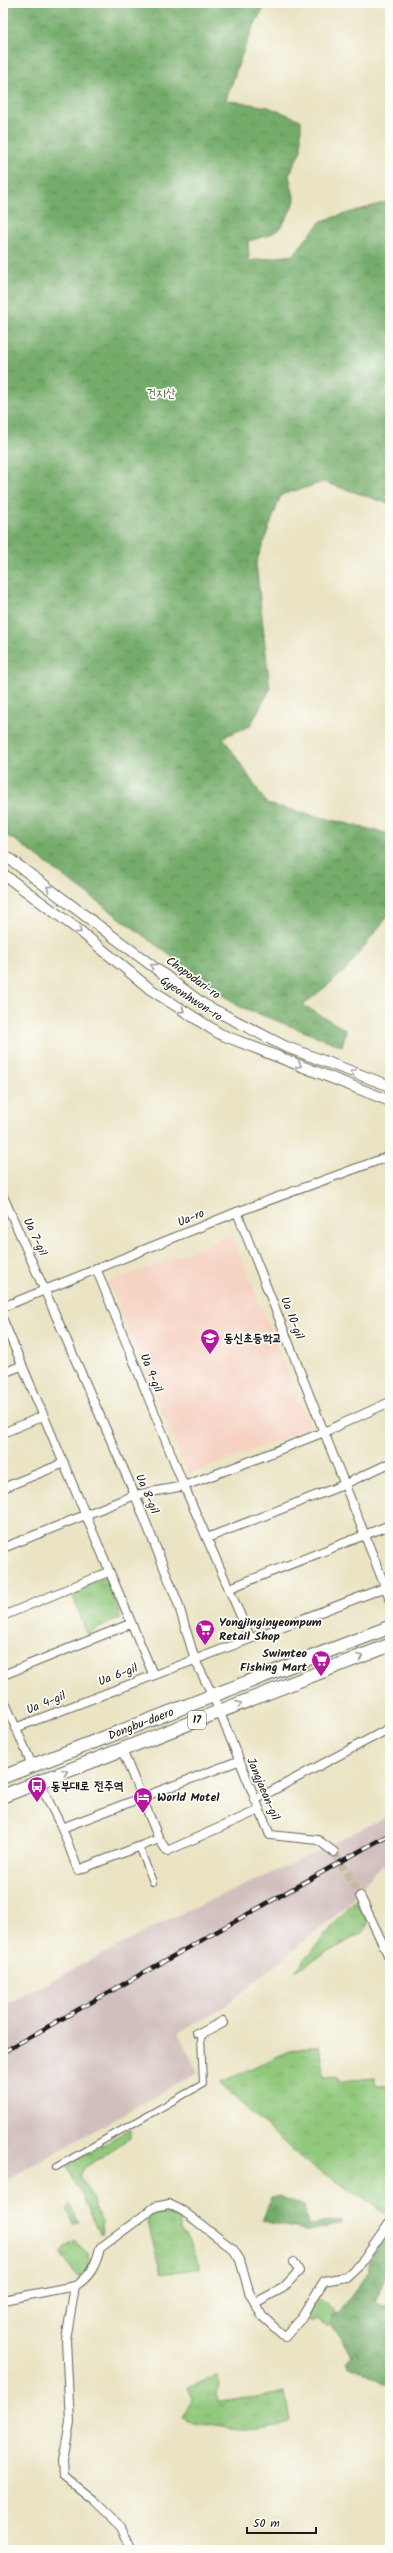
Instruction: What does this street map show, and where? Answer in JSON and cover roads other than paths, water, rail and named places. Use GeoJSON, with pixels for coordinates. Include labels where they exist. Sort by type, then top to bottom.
{"type":"FeatureCollection","features":[{"type":"Feature","properties":{"kind":"main road","name":"Dongbu-daero"},"geometry":{"type":"LineString","coordinates":[[3,1777],[390,1627]]}},
{"type":"Feature","properties":{"kind":"main road","name":"Dongbu-daero"},"geometry":{"type":"LineString","coordinates":[[3,1796],[390,1645]]}},
{"type":"Feature","properties":{"kind":"street","name":"Chopodari-ro"},"geometry":{"type":"LineString","coordinates":[[3,854],[203,1004],[284,1046],[390,1086]]}},
{"type":"Feature","properties":{"kind":"street","name":"Gyeonhwon-ro"},"geometry":{"type":"LineString","coordinates":[[3,874],[80,931],[150,989],[220,1034],[390,1101]]}},
{"type":"Feature","properties":{"kind":"street","name":"Ua-ro"},"geometry":{"type":"LineString","coordinates":[[3,1307],[237,1212],[390,1156]]}},
{"type":"Feature","properties":{"kind":"street","name":"Ua 7-gil"},"geometry":{"type":"LineString","coordinates":[[3,1196],[45,1289]]}},
{"type":"Feature","properties":{"kind":"street","name":"Ua 10-gil"},"geometry":{"type":"LineString","coordinates":[[237,1212],[324,1432],[343,1485],[387,1587],[390,1599]]}},
{"type":"Feature","properties":{"kind":"street","name":"Ua 9-gil"},"geometry":{"type":"LineString","coordinates":[[96,1268],[184,1486],[230,1588],[250,1637]]}},
{"type":"Feature","properties":{"kind":"street","name":"Ua 8-gil"},"geometry":{"type":"LineString","coordinates":[[45,1289],[135,1495],[178,1603],[195,1660],[213,1696],[219,1712]]}},
{"type":"Feature","properties":{"kind":"street","name":"Ua 6-gil"},"geometry":{"type":"LineString","coordinates":[[3,1320],[21,1366],[86,1514],[130,1624],[153,1674],[85,1700]]}},
{"type":"Feature","properties":{"kind":"street"},"geometry":{"type":"LineString","coordinates":[[3,1373],[21,1366]]}},
{"type":"Feature","properties":{"kind":"street"},"geometry":{"type":"LineString","coordinates":[[3,1548],[135,1495],[184,1486],[256,1459],[324,1432],[390,1402]]}},
{"type":"Feature","properties":{"kind":"street"},"geometry":{"type":"LineString","coordinates":[[3,1433],[43,1416]]}},
{"type":"Feature","properties":{"kind":"street"},"geometry":{"type":"LineString","coordinates":[[3,1488],[64,1463]]}},
{"type":"Feature","properties":{"kind":"street"},"geometry":{"type":"LineString","coordinates":[[208,1538],[343,1485],[390,1463]]}},
{"type":"Feature","properties":{"kind":"street"},"geometry":{"type":"LineString","coordinates":[[230,1588],[301,1558],[390,1525]]}},
{"type":"Feature","properties":{"kind":"street"},"geometry":{"type":"LineString","coordinates":[[3,1616],[108,1572]]}},
{"type":"Feature","properties":{"kind":"street"},"geometry":{"type":"LineString","coordinates":[[153,1674],[195,1660],[250,1637],[387,1587]]}},
{"type":"Feature","properties":{"kind":"street"},"geometry":{"type":"LineString","coordinates":[[3,1675],[130,1624]]}},
{"type":"Feature","properties":{"kind":"street","name":"Ua 4-gil"},"geometry":{"type":"LineString","coordinates":[[3,1698],[32,1765]]}},
{"type":"Feature","properties":{"kind":"street","name":"Ua 4-gil"},"geometry":{"type":"LineString","coordinates":[[16,1728],[85,1700]]}},
{"type":"Feature","properties":{"kind":"street","name":"Jangjaean-gil"},"geometry":{"type":"LineString","coordinates":[[219,1712],[238,1761],[270,1835],[318,1840],[334,1852]]}},
{"type":"Feature","properties":{"kind":"street"},"geometry":{"type":"LineString","coordinates":[[255,1800],[390,1728]]}},
{"type":"Feature","properties":{"kind":"street"},"geometry":{"type":"LineString","coordinates":[[122,1750],[159,1839],[167,1851],[259,1810]]}},
{"type":"Feature","properties":{"kind":"street"},"geometry":{"type":"LineString","coordinates":[[62,1828],[238,1761]]}},
{"type":"Feature","properties":{"kind":"street"},"geometry":{"type":"LineString","coordinates":[[40,1782],[62,1828],[78,1870],[159,1839]]}},
{"type":"Feature","properties":{"kind":"street"},"geometry":{"type":"LineString","coordinates":[[138,1846],[152,1882]]}},
{"type":"Feature","properties":{"kind":"street"},"geometry":{"type":"LineString","coordinates":[[360,1896],[390,1959]]}},
{"type":"Feature","properties":{"kind":"street"},"geometry":{"type":"LineString","coordinates":[[56,2167],[203,2084],[201,2036],[224,2023],[223,2020],[197,2034],[196,2032]]}},
{"type":"Feature","properties":{"kind":"street"},"geometry":{"type":"LineString","coordinates":[[3,2300],[75,2286],[86,2279],[97,2262],[100,2248],[156,2207],[169,2204],[193,2217],[233,2249],[240,2260],[249,2292],[262,2316],[285,2337],[300,2320],[324,2281],[346,2277],[362,2262],[390,2222]]}},
{"type":"Feature","properties":{"kind":"street"},"geometry":{"type":"LineString","coordinates":[[255,2303],[283,2288],[299,2271],[294,2262]]}},
{"type":"Feature","properties":{"kind":"street"},"geometry":{"type":"LineString","coordinates":[[75,2286],[66,2340],[70,2422],[63,2461],[64,2477],[94,2501],[120,2526],[131,2550]]}},
{"type":"Feature","properties":{"kind":"tunnel"},"geometry":{"type":"LineString","coordinates":[[334,1852],[360,1896]]}},
{"type":"Feature","properties":{"kind":"railway"},"geometry":{"type":"LineString","coordinates":[[3,2052],[390,1834]]}},
{"type":"Feature","properties":{"kind":"place","name":"동신초등학교"},"geometry":{"type":"Point","coordinates":[210,1355]}},
{"type":"Feature","properties":{"kind":"place","name":"Yongjinginyeompum Retail Shop"},"geometry":{"type":"Point","coordinates":[205,1646]}},
{"type":"Feature","properties":{"kind":"place","name":"Swimteo Fishing Mart"},"geometry":{"type":"Point","coordinates":[321,1677]}},
{"type":"Feature","properties":{"kind":"place","name":"동부대로 전주역"},"geometry":{"type":"Point","coordinates":[37,1803]}},
{"type":"Feature","properties":{"kind":"place","name":"World Motel"},"geometry":{"type":"Point","coordinates":[143,1814]}},
{"type":"Feature","properties":{"kind":"park label","name":"건지산"},"geometry":{"type":"Point","coordinates":[161,393]}}]}
